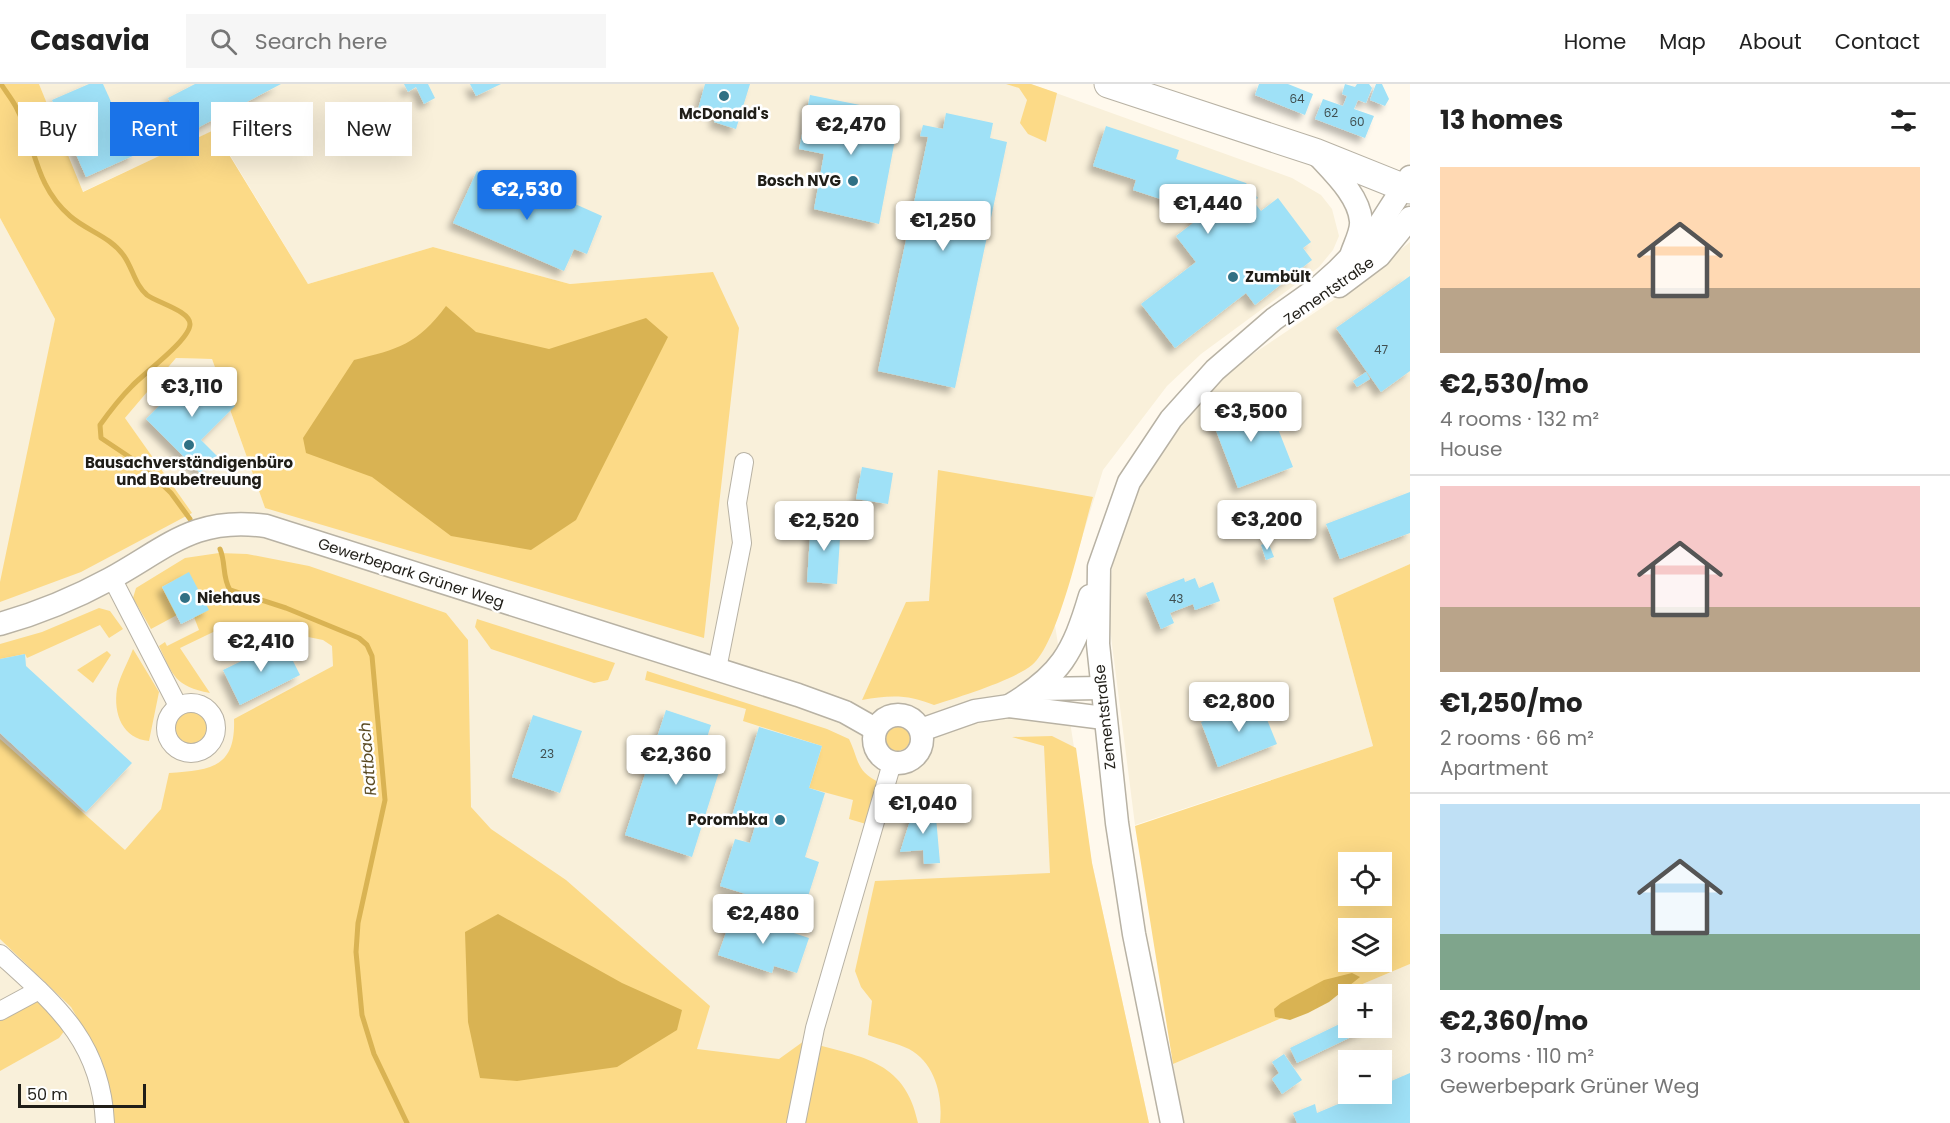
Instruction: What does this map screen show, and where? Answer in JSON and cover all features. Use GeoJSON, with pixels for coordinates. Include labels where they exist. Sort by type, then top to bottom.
{"type":"FeatureCollection","features":[{"type":"Feature","properties":{"kind":"main road"},"geometry":{"type":"LineString","coordinates":[[1108,84],[1407,184]]}},
{"type":"Feature","properties":{"kind":"street"},"geometry":{"type":"LineString","coordinates":[[1315,152],[1350,194],[1358,209],[1362,223],[1351,257]]}},
{"type":"Feature","properties":{"kind":"street","name":"Zementstraße"},"geometry":{"type":"LineString","coordinates":[[1172,1123],[1134,934],[1104,718],[1097,617],[1099,567],[1126,488],[1152,444],[1194,390],[1274,319],[1319,287],[1351,257],[1374,233],[1407,184]]}},
{"type":"Feature","properties":{"kind":"street","name":"Zementstraße"},"geometry":{"type":"LineString","coordinates":[[1237,352],[1324,296],[1379,256],[1410,218]]}},
{"type":"Feature","properties":{"kind":"street"},"geometry":{"type":"LineString","coordinates":[[717,669],[742,543],[737,503],[744,462]]}},
{"type":"Feature","properties":{"kind":"street","name":"Gewerbepark Grüner Weg"},"geometry":{"type":"LineString","coordinates":[[0,624],[63,603],[112,578],[172,541],[199,529],[221,524],[266,526],[717,669],[845,712],[875,729]]}},
{"type":"Feature","properties":{"kind":"street"},"geometry":{"type":"LineString","coordinates":[[1009,706],[1038,689],[1058,668],[1078,637],[1099,567]]}},
{"type":"Feature","properties":{"kind":"street"},"geometry":{"type":"LineString","coordinates":[[112,578],[178,706]]}},
{"type":"Feature","properties":{"kind":"street"},"geometry":{"type":"LineString","coordinates":[[1038,689],[1101,688]]}},
{"type":"Feature","properties":{"kind":"street"},"geometry":{"type":"LineString","coordinates":[[921,730],[975,711],[1009,706],[1104,718]]}},
{"type":"Feature","properties":{"kind":"street"},"geometry":{"type":"LineString","coordinates":[[893,715],[904,715],[914,721],[921,730],[922,741],[919,751],[912,759],[902,763],[892,763],[882,758],[876,750],[873,739],[875,729],[882,720],[893,715]]}},
{"type":"Feature","properties":{"kind":"street"},"geometry":{"type":"LineString","coordinates":[[796,1123],[815,1028],[892,763]]}},
{"type":"Feature","properties":{"kind":"street"},"geometry":{"type":"LineString","coordinates":[[0,954],[71,1022],[90,1056],[101,1094],[105,1123]]}},
{"type":"Feature","properties":{"kind":"street"},"geometry":{"type":"LineString","coordinates":[[0,1011],[39,990]]}},
{"type":"Feature","properties":{"kind":"shaded area"},"geometry":{"type":"Polygon","coordinates":[[[0,84],[39,84],[46,102],[18,102],[18,156],[68,156],[83,192],[159,156],[199,156],[199,137],[211,131],[211,156],[230,156],[308,284],[433,247],[570,284],[713,272],[739,328],[704,638],[265,508],[212,359],[176,358],[125,418],[192,513],[81,572],[0,602],[0,582],[55,319],[0,218],[0,84]]]}},
{"type":"Feature","properties":{"kind":"shaded area"},"geometry":{"type":"Polygon","coordinates":[[[39,84],[1031,84],[1292,178],[1321,195],[1332,209],[1339,236],[1333,250],[1319,267],[1201,354],[1167,386],[1103,470],[1055,625],[1092,863],[1149,1123],[0,1123],[0,218],[55,319],[27,462],[191,513],[125,418],[176,358],[212,359],[265,508],[713,272],[570,284],[433,247],[308,284],[231,156],[313,156],[313,102],[211,102],[211,132],[199,137],[199,102],[110,102],[110,156],[159,156],[82,192],[68,156],[98,156],[98,102],[46,102],[39,84]]]}},
{"type":"Feature","properties":{"kind":"shaded area"},"geometry":{"type":"Polygon","coordinates":[[[1006,84],[1031,84],[1057,93],[1046,142],[1028,134],[1020,123],[1027,100],[1019,88],[1006,84]]]}},
{"type":"Feature","properties":{"kind":"shaded area"},"geometry":{"type":"Polygon","coordinates":[[[1410,242],[1410,564],[1333,598],[1373,746],[1135,825],[1107,605],[1114,556],[1136,488],[1204,391],[1247,358],[1359,283],[1410,242]]]}},
{"type":"Feature","properties":{"kind":"shaded area"},"geometry":{"type":"Polygon","coordinates":[[[446,306],[476,332],[549,349],[646,318],[668,337],[576,520],[531,550],[451,536],[372,477],[306,453],[303,438],[354,360],[406,344],[426,329],[446,306]]]}},
{"type":"Feature","properties":{"kind":"shaded area"},"geometry":{"type":"Polygon","coordinates":[[[938,470],[1093,497],[1060,612],[1042,653],[1032,665],[1012,677],[934,705],[898,696],[862,700],[906,602],[929,601],[938,470]]]}},
{"type":"Feature","properties":{"kind":"shaded area"},"geometry":{"type":"Polygon","coordinates":[[[219,553],[247,554],[309,566],[446,613],[468,640],[471,807],[491,829],[566,880],[710,1006],[697,1049],[779,1059],[804,1041],[843,1051],[876,1064],[890,1073],[902,1085],[912,1101],[918,1123],[113,1123],[101,1058],[71,1007],[0,939],[0,739],[125,850],[161,809],[169,773],[208,768],[217,764],[230,748],[234,719],[333,666],[332,646],[323,640],[234,622],[180,648],[210,693],[182,683],[172,672],[159,646],[165,642],[167,646],[199,630],[194,617],[189,573],[162,587],[177,615],[151,629],[133,598],[136,588],[185,558],[219,553]]]}},
{"type":"Feature","properties":{"kind":"shaded area"},"geometry":{"type":"Polygon","coordinates":[[[1410,564],[1410,964],[1392,972],[1392,918],[1338,918],[1338,972],[1391,972],[1363,984],[1338,984],[1338,994],[1173,1064],[1135,826],[1373,746],[1333,598],[1410,564]]]}},
{"type":"Feature","properties":{"kind":"shaded area"},"geometry":{"type":"Polygon","coordinates":[[[99,608],[110,611],[123,629],[109,638],[100,625],[27,658],[25,654],[0,659],[0,644],[42,632],[99,608]]]}},
{"type":"Feature","properties":{"kind":"shaded area"},"geometry":{"type":"Polygon","coordinates":[[[477,619],[615,663],[608,680],[594,683],[491,649],[475,627],[477,619]]]}},
{"type":"Feature","properties":{"kind":"shaded area"},"geometry":{"type":"Polygon","coordinates":[[[133,649],[159,692],[149,741],[132,736],[126,730],[117,707],[118,684],[133,649]]]}},
{"type":"Feature","properties":{"kind":"shaded area"},"geometry":{"type":"Polygon","coordinates":[[[107,651],[111,655],[93,683],[77,670],[107,651]]]}},
{"type":"Feature","properties":{"kind":"shaded area"},"geometry":{"type":"Polygon","coordinates":[[[647,671],[827,729],[849,739],[859,765],[866,774],[880,783],[866,824],[849,819],[853,800],[809,788],[822,746],[743,721],[746,709],[645,680],[647,671]]]}},
{"type":"Feature","properties":{"kind":"shaded area"},"geometry":{"type":"Polygon","coordinates":[[[191,712],[203,716],[207,728],[203,740],[191,744],[179,740],[175,728],[179,716],[191,712]]]}},
{"type":"Feature","properties":{"kind":"shaded area"},"geometry":{"type":"Polygon","coordinates":[[[897,725],[906,729],[910,738],[906,747],[897,751],[888,747],[884,738],[888,729],[897,725]]]}},
{"type":"Feature","properties":{"kind":"shaded area"},"geometry":{"type":"Polygon","coordinates":[[[1052,736],[1076,748],[1092,863],[1149,1123],[940,1123],[938,1091],[931,1071],[925,1063],[909,1049],[868,1035],[872,1001],[861,987],[855,971],[875,881],[1050,873],[1044,746],[1012,737],[1052,736]]]}},
{"type":"Feature","properties":{"kind":"shaded area"},"geometry":{"type":"Polygon","coordinates":[[[498,914],[622,983],[682,1010],[677,1030],[617,1067],[517,1081],[480,1078],[468,1022],[465,932],[498,914]]]}},
{"type":"Feature","properties":{"kind":"shaded area"},"geometry":{"type":"Polygon","coordinates":[[[1410,964],[1410,1123],[1184,1123],[1173,1064],[1338,994],[1338,1038],[1392,1038],[1392,984],[1363,984],[1410,964]]]}},
{"type":"Feature","properties":{"kind":"shaded area"},"geometry":{"type":"Polygon","coordinates":[[[1352,973],[1360,977],[1351,984],[1338,984],[1338,995],[1308,1013],[1290,1020],[1275,1017],[1274,1009],[1281,1003],[1324,980],[1352,973]]]}},
{"type":"Feature","properties":{"kind":"shaded area"},"geometry":{"type":"Polygon","coordinates":[[[39,990],[71,1022],[59,1038],[0,1071],[0,1012],[39,990]]]}},
{"type":"Feature","properties":{"kind":"building"},"geometry":{"type":"Polygon","coordinates":[[[89,84],[103,84],[111,102],[110,156],[133,156],[86,177],[77,156],[98,156],[98,102],[53,102],[52,100],[89,84]]]}},
{"type":"Feature","properties":{"kind":"building"},"geometry":{"type":"Polygon","coordinates":[[[195,84],[281,84],[247,102],[211,102],[211,121],[199,127],[199,102],[170,102],[168,98],[195,84]]]}},
{"type":"Feature","properties":{"kind":"building"},"geometry":{"type":"Polygon","coordinates":[[[404,84],[428,84],[435,98],[424,104],[416,87],[408,92],[404,84]]]}},
{"type":"Feature","properties":{"kind":"building"},"geometry":{"type":"Polygon","coordinates":[[[470,84],[501,84],[476,96],[470,84]]]}},
{"type":"Feature","properties":{"kind":"building","name":"McDonald's"},"geometry":{"type":"Polygon","coordinates":[[[705,84],[750,84],[736,129],[714,122],[717,114],[698,109],[705,84]]]}},
{"type":"Feature","properties":{"kind":"building"},"geometry":{"type":"Polygon","coordinates":[[[1259,84],[1288,84],[1313,94],[1305,115],[1255,95],[1259,84]]]}},
{"type":"Feature","properties":{"kind":"building"},"geometry":{"type":"Polygon","coordinates":[[[1345,84],[1355,87],[1357,84],[1369,84],[1372,88],[1366,103],[1358,100],[1354,109],[1374,116],[1365,138],[1315,119],[1323,99],[1343,106],[1347,96],[1342,94],[1345,84]]]}},
{"type":"Feature","properties":{"kind":"building"},"geometry":{"type":"Polygon","coordinates":[[[1376,84],[1382,84],[1389,99],[1385,106],[1370,100],[1376,84]]]}},
{"type":"Feature","properties":{"kind":"building","name":"Bosch NVG"},"geometry":{"type":"Polygon","coordinates":[[[810,95],[900,113],[879,224],[814,209],[824,154],[799,149],[810,95]]]}},
{"type":"Feature","properties":{"kind":"building"},"geometry":{"type":"Polygon","coordinates":[[[946,113],[993,123],[990,138],[1007,142],[955,388],[878,371],[928,137],[920,136],[923,125],[943,129],[946,113]]]}},
{"type":"Feature","properties":{"kind":"building"},"geometry":{"type":"Polygon","coordinates":[[[1106,126],[1179,150],[1176,159],[1246,183],[1258,198],[1253,201],[1261,211],[1278,198],[1311,242],[1303,248],[1312,260],[1255,305],[1246,293],[1175,348],[1141,304],[1196,262],[1176,236],[1193,223],[1197,211],[1133,190],[1136,180],[1093,166],[1106,126]]]}},
{"type":"Feature","properties":{"kind":"building"},"geometry":{"type":"Polygon","coordinates":[[[477,171],[553,204],[557,196],[602,216],[587,254],[574,249],[564,271],[453,223],[477,171]]]}},
{"type":"Feature","properties":{"kind":"building"},"geometry":{"type":"Polygon","coordinates":[[[1410,276],[1410,371],[1381,392],[1336,328],[1410,276]]]}},
{"type":"Feature","properties":{"kind":"building"},"geometry":{"type":"Polygon","coordinates":[[[197,368],[235,406],[201,440],[217,456],[200,473],[146,419],[197,368]]]}},
{"type":"Feature","properties":{"kind":"building"},"geometry":{"type":"Polygon","coordinates":[[[1366,372],[1370,379],[1357,387],[1353,381],[1366,372]]]}},
{"type":"Feature","properties":{"kind":"building"},"geometry":{"type":"Polygon","coordinates":[[[1252,399],[1256,411],[1269,406],[1293,467],[1238,488],[1210,415],[1252,399]]]}},
{"type":"Feature","properties":{"kind":"building"},"geometry":{"type":"Polygon","coordinates":[[[862,467],[893,473],[888,504],[856,499],[862,467]]]}},
{"type":"Feature","properties":{"kind":"building"},"geometry":{"type":"Polygon","coordinates":[[[1410,492],[1410,533],[1340,559],[1326,524],[1410,492]]]}},
{"type":"Feature","properties":{"kind":"building"},"geometry":{"type":"Polygon","coordinates":[[[811,521],[841,523],[837,584],[807,582],[811,521]]]}},
{"type":"Feature","properties":{"kind":"building"},"geometry":{"type":"Polygon","coordinates":[[[1268,542],[1274,557],[1266,560],[1261,545],[1268,542]]]}},
{"type":"Feature","properties":{"kind":"building","name":"Niehaus"},"geometry":{"type":"Polygon","coordinates":[[[189,572],[209,610],[181,624],[162,587],[189,572]]]}},
{"type":"Feature","properties":{"kind":"building"},"geometry":{"type":"Polygon","coordinates":[[[1184,578],[1185,582],[1195,578],[1199,588],[1213,582],[1220,601],[1195,610],[1193,604],[1170,613],[1174,623],[1161,629],[1146,593],[1184,578]]]}},
{"type":"Feature","properties":{"kind":"building"},"geometry":{"type":"Polygon","coordinates":[[[283,641],[300,675],[240,705],[223,670],[283,641]]]}},
{"type":"Feature","properties":{"kind":"building"},"geometry":{"type":"Polygon","coordinates":[[[25,654],[26,666],[132,763],[86,812],[0,733],[0,659],[25,654]]]}},
{"type":"Feature","properties":{"kind":"building"},"geometry":{"type":"Polygon","coordinates":[[[1259,700],[1277,744],[1218,767],[1201,722],[1259,700]]]}},
{"type":"Feature","properties":{"kind":"building"},"geometry":{"type":"Polygon","coordinates":[[[666,710],[711,725],[703,750],[724,756],[692,857],[625,835],[666,710]]]}},
{"type":"Feature","properties":{"kind":"building"},"geometry":{"type":"Polygon","coordinates":[[[533,715],[582,731],[560,793],[512,777],[533,715]]]}},
{"type":"Feature","properties":{"kind":"building","name":"Porombka"},"geometry":{"type":"Polygon","coordinates":[[[759,727],[822,746],[809,788],[825,793],[805,857],[819,862],[803,912],[720,886],[735,839],[750,843],[756,823],[732,816],[759,727]]]}},
{"type":"Feature","properties":{"kind":"building"},"geometry":{"type":"Polygon","coordinates":[[[935,806],[940,863],[924,864],[923,850],[900,852],[914,808],[935,806]]]}},
{"type":"Feature","properties":{"kind":"building"},"geometry":{"type":"Polygon","coordinates":[[[733,913],[809,938],[797,973],[774,966],[772,973],[718,955],[733,913]]]}},
{"type":"Feature","properties":{"kind":"building"},"geometry":{"type":"Polygon","coordinates":[[[1338,1025],[1338,1038],[1349,1038],[1297,1063],[1290,1048],[1338,1025]]]}},
{"type":"Feature","properties":{"kind":"building"},"geometry":{"type":"Polygon","coordinates":[[[1284,1054],[1302,1080],[1282,1094],[1272,1079],[1279,1073],[1272,1062],[1284,1054]]]}},
{"type":"Feature","properties":{"kind":"building"},"geometry":{"type":"Polygon","coordinates":[[[1410,1073],[1410,1123],[1297,1123],[1293,1113],[1315,1104],[1317,1113],[1338,1104],[1392,1104],[1392,1081],[1410,1073]]]}},
{"type":"Feature","properties":{"kind":"waterway","name":"Rattbach"},"geometry":{"type":"LineString","coordinates":[[1,84],[23,121],[42,178],[58,204],[70,216],[118,249],[147,295],[179,311],[189,319],[188,331],[183,339],[138,380],[100,425],[101,438],[143,466],[171,493],[190,519]]}},
{"type":"Feature","properties":{"kind":"waterway","name":"Rattbach"},"geometry":{"type":"LineString","coordinates":[[220,549],[230,590],[286,608],[359,638],[367,645],[372,656],[385,800],[358,923],[356,952],[362,1015],[374,1054],[407,1123]]}},
{"type":"Feature","properties":{"kind":"place","name":"McDonald's"},"geometry":{"type":"Point","coordinates":[724,96]}},
{"type":"Feature","properties":{"kind":"place","name":"Bosch NVG"},"geometry":{"type":"Point","coordinates":[853,181]}},
{"type":"Feature","properties":{"kind":"place","name":"Zumbült"},"geometry":{"type":"Point","coordinates":[1233,277]}},
{"type":"Feature","properties":{"kind":"place","name":"Bausachverständigenbüro und Baubetreuung"},"geometry":{"type":"Point","coordinates":[189,445]}},
{"type":"Feature","properties":{"kind":"place","name":"Niehaus"},"geometry":{"type":"Point","coordinates":[185,598]}},
{"type":"Feature","properties":{"kind":"place","name":"Porombka"},"geometry":{"type":"Point","coordinates":[780,820]}}]}
